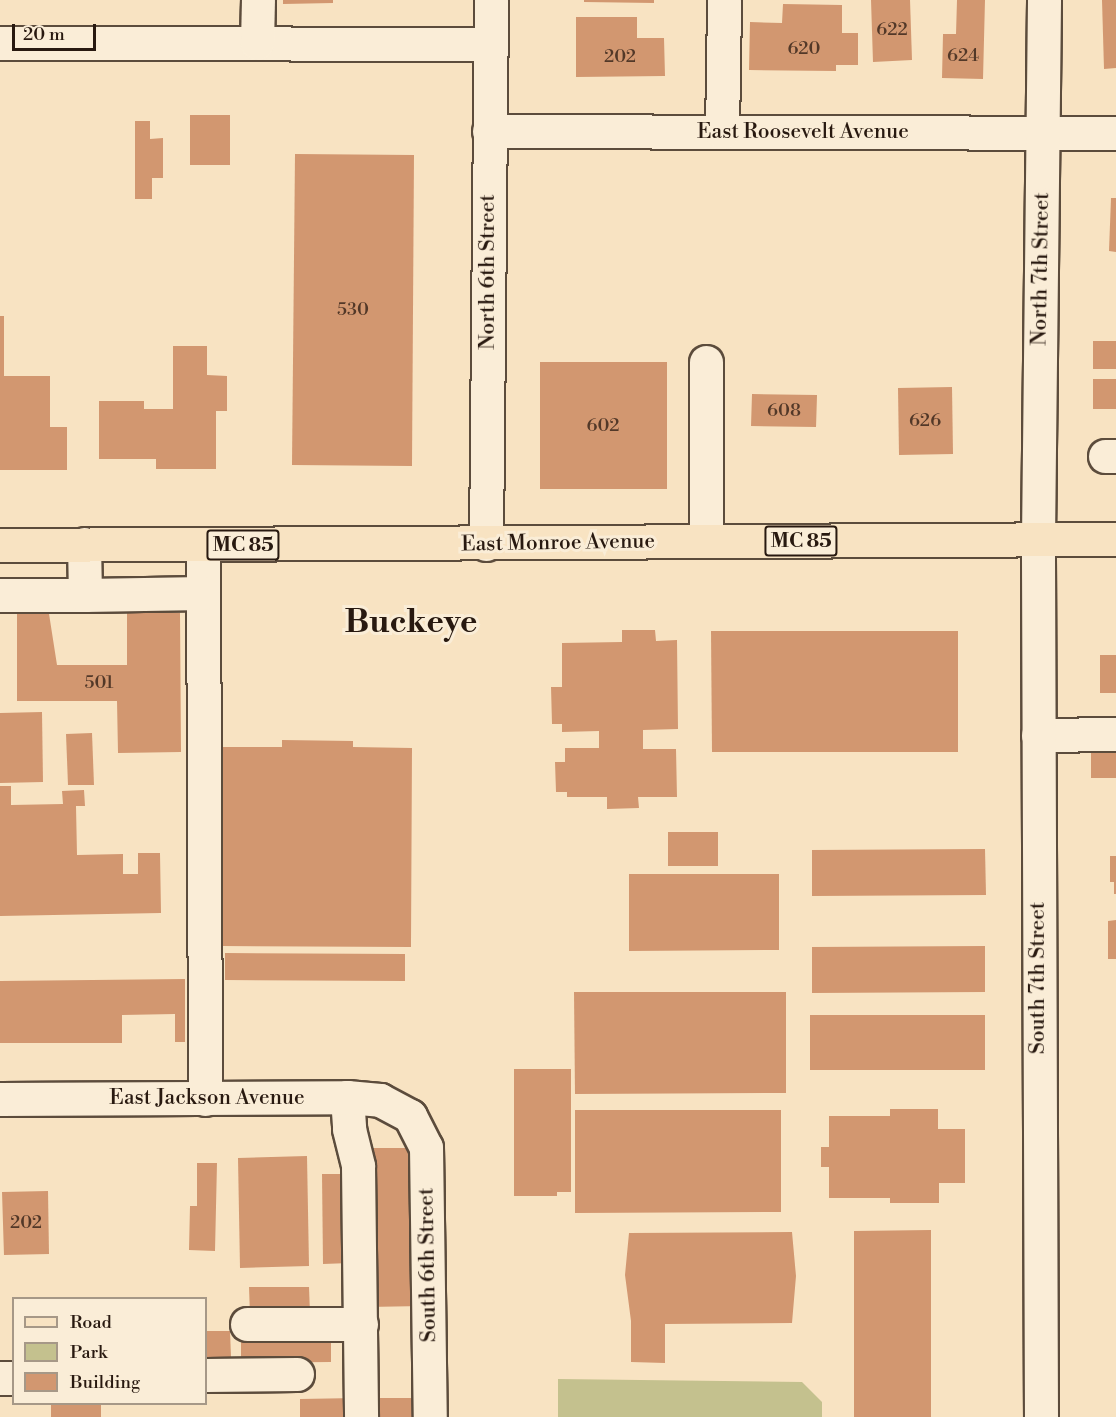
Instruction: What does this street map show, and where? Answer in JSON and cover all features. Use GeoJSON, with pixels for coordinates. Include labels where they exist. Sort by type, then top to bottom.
{"type":"FeatureCollection","features":[{"type":"Feature","properties":{"kind":"main road","name":"East Monroe Avenue"},"geometry":{"type":"LineString","coordinates":[[0,545],[1116,539]]}},
{"type":"Feature","properties":{"kind":"street"},"geometry":{"type":"LineString","coordinates":[[257,44],[258,0]]}},
{"type":"Feature","properties":{"kind":"street","name":"North 6th Street"},"geometry":{"type":"LineString","coordinates":[[486,543],[491,0]]}},
{"type":"Feature","properties":{"kind":"street"},"geometry":{"type":"LineString","coordinates":[[722,132],[724,0]]}},
{"type":"Feature","properties":{"kind":"street","name":"North 7th Street"},"geometry":{"type":"LineString","coordinates":[[1038,539],[1044,0]]}},
{"type":"Feature","properties":{"kind":"street"},"geometry":{"type":"LineString","coordinates":[[0,43],[491,44]]}},
{"type":"Feature","properties":{"kind":"street","name":"East Roosevelt Avenue"},"geometry":{"type":"LineString","coordinates":[[489,131],[1116,133]]}},
{"type":"Feature","properties":{"kind":"street"},"geometry":{"type":"LineString","coordinates":[[706,362],[706,541]]}},
{"type":"Feature","properties":{"kind":"street","name":"South 7th Street"},"geometry":{"type":"LineString","coordinates":[[1038,539],[1041,1417]]}},
{"type":"Feature","properties":{"kind":"street"},"geometry":{"type":"LineString","coordinates":[[84,544],[86,595]]}},
{"type":"Feature","properties":{"kind":"street"},"geometry":{"type":"LineString","coordinates":[[203,545],[206,1099]]}},
{"type":"Feature","properties":{"kind":"street"},"geometry":{"type":"LineString","coordinates":[[0,595],[203,593]]}},
{"type":"Feature","properties":{"kind":"street"},"geometry":{"type":"LineString","coordinates":[[1038,735],[1116,734]]}},
{"type":"Feature","properties":{"kind":"street"},"geometry":{"type":"LineString","coordinates":[[347,1097],[349,1130],[358,1166],[361,1417]]}},
{"type":"Feature","properties":{"kind":"street","name":"East Jackson Avenue"},"geometry":{"type":"LineString","coordinates":[[0,1099],[347,1097],[380,1100],[410,1116]]}},
{"type":"Feature","properties":{"kind":"street","name":"South 6th Street"},"geometry":{"type":"LineString","coordinates":[[410,1116],[426,1147],[430,1417]]}},
{"type":"Feature","properties":{"kind":"street"},"geometry":{"type":"LineString","coordinates":[[247,1324],[361,1324]]}},
{"type":"Feature","properties":{"kind":"street"},"geometry":{"type":"LineString","coordinates":[[207,1375],[297,1374]]}},
{"type":"Feature","properties":{"kind":"green space"},"geometry":{"type":"Polygon","coordinates":[[[558,1379],[802,1382],[822,1402],[822,1417],[558,1417],[558,1379]]]}},
{"type":"Feature","properties":{"kind":"building"},"geometry":{"type":"Polygon","coordinates":[[[283,0],[333,0],[333,3],[283,4],[283,0]]]}},
{"type":"Feature","properties":{"kind":"building"},"geometry":{"type":"Polygon","coordinates":[[[584,0],[654,0],[654,3],[584,2],[584,0]]]}},
{"type":"Feature","properties":{"kind":"building"},"geometry":{"type":"Polygon","coordinates":[[[871,0],[910,0],[912,60],[873,62],[871,0]]]}},
{"type":"Feature","properties":{"kind":"building"},"geometry":{"type":"Polygon","coordinates":[[[957,0],[985,0],[983,79],[942,78],[943,34],[956,34],[957,0]]]}},
{"type":"Feature","properties":{"kind":"building"},"geometry":{"type":"Polygon","coordinates":[[[1102,0],[1116,0],[1116,68],[1104,69],[1102,0]]]}},
{"type":"Feature","properties":{"kind":"building"},"geometry":{"type":"Polygon","coordinates":[[[783,4],[842,5],[842,33],[858,33],[858,65],[836,65],[836,71],[749,70],[750,22],[782,23],[783,4]]]}},
{"type":"Feature","properties":{"kind":"building"},"geometry":{"type":"Polygon","coordinates":[[[576,17],[637,17],[637,38],[664,38],[665,76],[576,77],[576,17]]]}},
{"type":"Feature","properties":{"kind":"building"},"geometry":{"type":"Polygon","coordinates":[[[190,115],[230,115],[230,165],[190,165],[190,115]]]}},
{"type":"Feature","properties":{"kind":"building"},"geometry":{"type":"Polygon","coordinates":[[[135,121],[150,121],[150,139],[163,138],[163,178],[152,178],[152,199],[135,199],[135,121]]]}},
{"type":"Feature","properties":{"kind":"building"},"geometry":{"type":"Polygon","coordinates":[[[295,154],[414,155],[412,466],[292,465],[295,154]]]}},
{"type":"Feature","properties":{"kind":"building"},"geometry":{"type":"Polygon","coordinates":[[[1111,198],[1116,198],[1116,252],[1109,251],[1111,198]]]}},
{"type":"Feature","properties":{"kind":"building"},"geometry":{"type":"Polygon","coordinates":[[[0,316],[4,316],[4,376],[50,376],[50,427],[67,427],[67,470],[0,470],[0,316]]]}},
{"type":"Feature","properties":{"kind":"building"},"geometry":{"type":"Polygon","coordinates":[[[1093,341],[1116,341],[1116,369],[1093,369],[1093,341]]]}},
{"type":"Feature","properties":{"kind":"building"},"geometry":{"type":"Polygon","coordinates":[[[173,346],[207,346],[207,375],[227,376],[227,411],[216,411],[216,469],[156,469],[156,459],[99,459],[99,401],[144,401],[144,409],[173,409],[173,346]]]}},
{"type":"Feature","properties":{"kind":"building"},"geometry":{"type":"Polygon","coordinates":[[[540,362],[667,362],[667,489],[540,489],[540,362]]]}},
{"type":"Feature","properties":{"kind":"building"},"geometry":{"type":"Polygon","coordinates":[[[1093,379],[1116,379],[1116,409],[1093,409],[1093,379]]]}},
{"type":"Feature","properties":{"kind":"building"},"geometry":{"type":"Polygon","coordinates":[[[952,387],[953,454],[899,455],[898,388],[952,387]]]}},
{"type":"Feature","properties":{"kind":"building"},"geometry":{"type":"Polygon","coordinates":[[[752,394],[817,395],[816,427],[751,426],[752,394]]]}},
{"type":"Feature","properties":{"kind":"building"},"geometry":{"type":"Polygon","coordinates":[[[47,601],[57,665],[127,665],[127,613],[180,613],[181,752],[118,753],[117,701],[17,701],[17,602],[47,601]]]}},
{"type":"Feature","properties":{"kind":"building"},"geometry":{"type":"Polygon","coordinates":[[[622,630],[655,630],[656,641],[677,640],[678,729],[643,730],[643,749],[676,749],[677,797],[638,797],[639,808],[607,809],[607,797],[567,797],[567,792],[556,792],[555,762],[565,762],[565,748],[599,748],[599,731],[562,732],[562,724],[552,724],[551,687],[562,687],[562,643],[622,642],[622,630]]]}},
{"type":"Feature","properties":{"kind":"building"},"geometry":{"type":"Polygon","coordinates":[[[711,631],[958,631],[958,752],[712,752],[711,631]]]}},
{"type":"Feature","properties":{"kind":"building"},"geometry":{"type":"Polygon","coordinates":[[[1100,655],[1116,655],[1116,693],[1100,693],[1100,655]]]}},
{"type":"Feature","properties":{"kind":"building"},"geometry":{"type":"Polygon","coordinates":[[[42,712],[43,782],[0,783],[0,713],[42,712]]]}},
{"type":"Feature","properties":{"kind":"building"},"geometry":{"type":"Polygon","coordinates":[[[92,733],[94,785],[68,785],[66,734],[92,733]]]}},
{"type":"Feature","properties":{"kind":"building"},"geometry":{"type":"Polygon","coordinates":[[[282,740],[353,741],[353,747],[412,748],[411,947],[221,946],[223,747],[282,747],[282,740]]]}},
{"type":"Feature","properties":{"kind":"building"},"geometry":{"type":"Polygon","coordinates":[[[1116,750],[1116,778],[1091,778],[1091,751],[1116,750]]]}},
{"type":"Feature","properties":{"kind":"building"},"geometry":{"type":"Polygon","coordinates":[[[0,786],[11,786],[11,805],[63,804],[62,791],[84,790],[85,806],[76,806],[77,855],[123,854],[123,874],[138,874],[138,853],[160,853],[161,913],[0,916],[0,786]]]}},
{"type":"Feature","properties":{"kind":"building"},"geometry":{"type":"Polygon","coordinates":[[[668,832],[718,832],[718,866],[668,866],[668,832]]]}},
{"type":"Feature","properties":{"kind":"building"},"geometry":{"type":"Polygon","coordinates":[[[985,849],[986,895],[812,896],[812,850],[985,849]]]}},
{"type":"Feature","properties":{"kind":"building"},"geometry":{"type":"Polygon","coordinates":[[[1110,856],[1116,856],[1116,894],[1114,894],[1114,882],[1110,882],[1110,856]]]}},
{"type":"Feature","properties":{"kind":"building"},"geometry":{"type":"Polygon","coordinates":[[[629,874],[779,874],[779,950],[629,951],[629,874]]]}},
{"type":"Feature","properties":{"kind":"building"},"geometry":{"type":"Polygon","coordinates":[[[1116,920],[1116,959],[1108,959],[1108,921],[1116,920]]]}},
{"type":"Feature","properties":{"kind":"building"},"geometry":{"type":"Polygon","coordinates":[[[985,946],[985,992],[812,993],[812,947],[985,946]]]}},
{"type":"Feature","properties":{"kind":"building"},"geometry":{"type":"Polygon","coordinates":[[[225,953],[405,954],[405,981],[225,980],[225,953]]]}},
{"type":"Feature","properties":{"kind":"building"},"geometry":{"type":"Polygon","coordinates":[[[185,979],[185,1042],[175,1042],[175,1014],[122,1015],[122,1043],[0,1043],[0,981],[185,979]]]}},
{"type":"Feature","properties":{"kind":"building"},"geometry":{"type":"Polygon","coordinates":[[[574,992],[786,992],[786,1093],[575,1094],[574,992]]]}},
{"type":"Feature","properties":{"kind":"building"},"geometry":{"type":"Polygon","coordinates":[[[810,1015],[985,1015],[985,1070],[810,1070],[810,1015]]]}},
{"type":"Feature","properties":{"kind":"building"},"geometry":{"type":"Polygon","coordinates":[[[514,1069],[571,1069],[571,1192],[557,1192],[557,1196],[514,1196],[514,1069]]]}},
{"type":"Feature","properties":{"kind":"building"},"geometry":{"type":"Polygon","coordinates":[[[890,1109],[938,1109],[938,1129],[965,1129],[965,1183],[939,1183],[939,1203],[890,1203],[890,1198],[829,1198],[829,1167],[821,1167],[821,1147],[829,1147],[829,1116],[890,1116],[890,1109]]]}},
{"type":"Feature","properties":{"kind":"building"},"geometry":{"type":"Polygon","coordinates":[[[575,1110],[781,1110],[781,1212],[575,1213],[575,1110]]]}},
{"type":"Feature","properties":{"kind":"building"},"geometry":{"type":"Polygon","coordinates":[[[366,1148],[422,1148],[423,1306],[367,1307],[366,1148]]]}},
{"type":"Feature","properties":{"kind":"building"},"geometry":{"type":"Polygon","coordinates":[[[307,1156],[309,1266],[240,1268],[238,1158],[307,1156]]]}},
{"type":"Feature","properties":{"kind":"building"},"geometry":{"type":"Polygon","coordinates":[[[197,1163],[217,1163],[215,1251],[189,1250],[190,1206],[197,1206],[197,1163]]]}},
{"type":"Feature","properties":{"kind":"building"},"geometry":{"type":"Polygon","coordinates":[[[322,1174],[350,1174],[350,1263],[323,1264],[322,1174]]]}},
{"type":"Feature","properties":{"kind":"building"},"geometry":{"type":"Polygon","coordinates":[[[48,1191],[49,1254],[4,1255],[2,1192],[48,1191]]]}},
{"type":"Feature","properties":{"kind":"building"},"geometry":{"type":"Polygon","coordinates":[[[931,1230],[931,1417],[854,1417],[854,1231],[931,1230]]]}},
{"type":"Feature","properties":{"kind":"building"},"geometry":{"type":"Polygon","coordinates":[[[792,1232],[796,1276],[792,1323],[665,1324],[665,1363],[631,1362],[631,1321],[625,1275],[629,1233],[792,1232]]]}},
{"type":"Feature","properties":{"kind":"building"},"geometry":{"type":"Polygon","coordinates":[[[249,1287],[309,1287],[310,1314],[250,1315],[249,1287]]]}},
{"type":"Feature","properties":{"kind":"building"},"geometry":{"type":"Polygon","coordinates":[[[207,1331],[230,1331],[231,1357],[207,1357],[207,1331]]]}},
{"type":"Feature","properties":{"kind":"building"},"geometry":{"type":"Polygon","coordinates":[[[331,1334],[331,1362],[241,1363],[241,1335],[331,1334]]]}},
{"type":"Feature","properties":{"kind":"building"},"geometry":{"type":"Polygon","coordinates":[[[356,1398],[356,1417],[300,1417],[300,1399],[356,1398]]]}},
{"type":"Feature","properties":{"kind":"building"},"geometry":{"type":"Polygon","coordinates":[[[364,1398],[420,1398],[420,1417],[364,1417],[364,1398]]]}},
{"type":"Feature","properties":{"kind":"building"},"geometry":{"type":"Polygon","coordinates":[[[51,1405],[101,1405],[101,1417],[51,1417],[51,1405]]]}},
{"type":"Feature","properties":{"kind":"district","name":"Buckeye"},"geometry":{"type":"Point","coordinates":[411,623]}}]}
